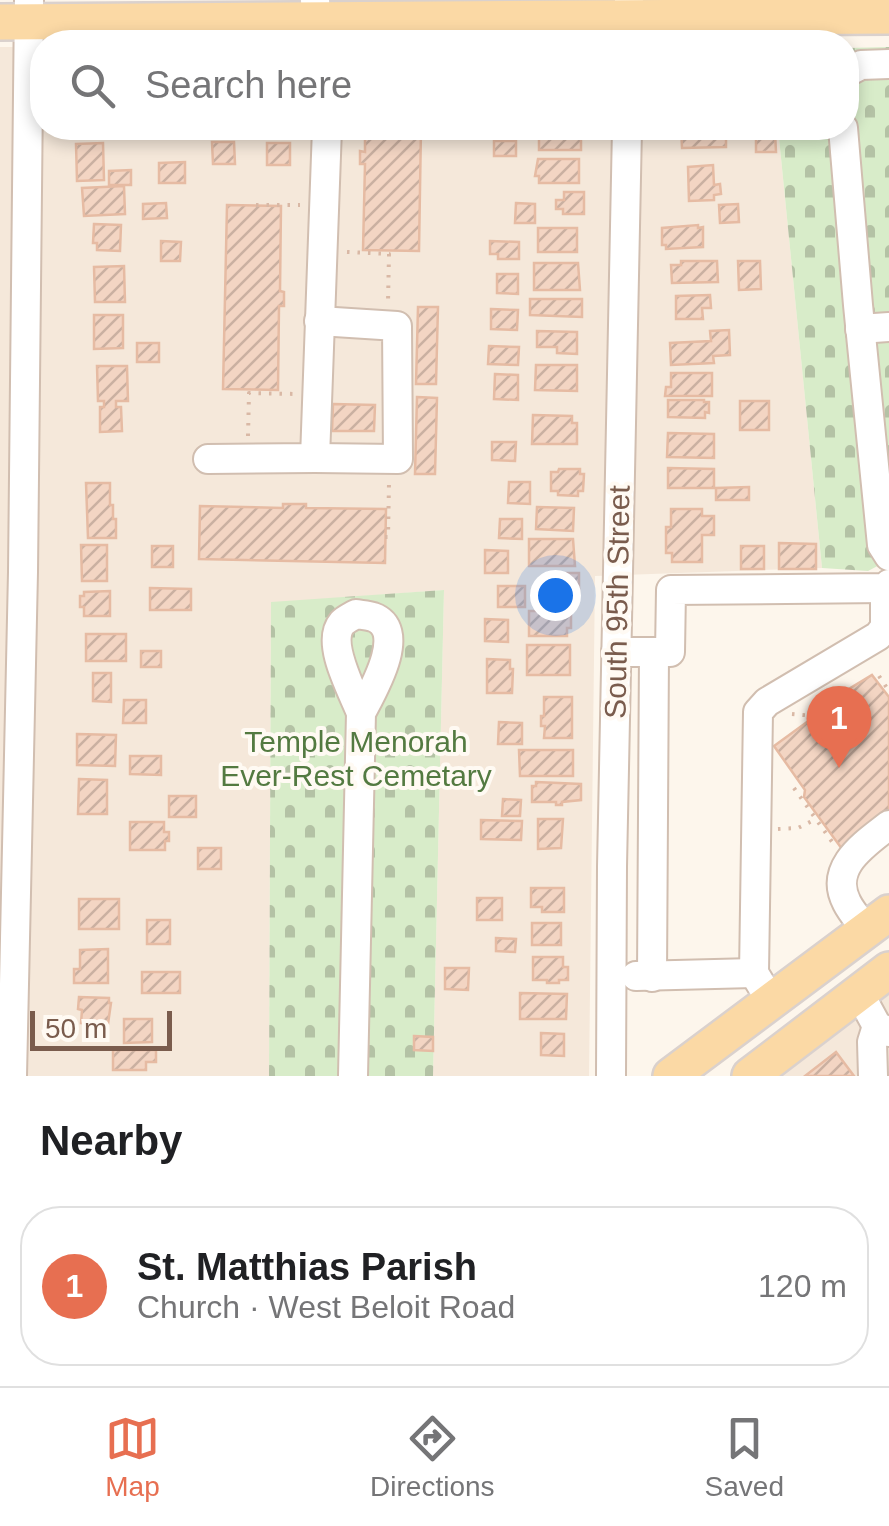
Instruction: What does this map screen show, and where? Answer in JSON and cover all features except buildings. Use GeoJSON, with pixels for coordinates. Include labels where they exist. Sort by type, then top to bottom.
{"type":"FeatureCollection","features":[{"type":"Feature","properties":{"kind":"main road"},"geometry":{"type":"LineString","coordinates":[[20,15],[319,21],[629,20],[887,10]]}},
{"type":"Feature","properties":{"kind":"main road"},"geometry":{"type":"LineString","coordinates":[[671,1076],[762,987],[877,922]]}},
{"type":"Feature","properties":{"kind":"main road"},"geometry":{"type":"LineString","coordinates":[[750,1076],[889,970]]}},
{"type":"Feature","properties":{"kind":"street"},"geometry":{"type":"LineString","coordinates":[[12,1076],[12,572],[20,15]]}},
{"type":"Feature","properties":{"kind":"street"},"geometry":{"type":"LineString","coordinates":[[859,67],[889,64]]}},
{"type":"Feature","properties":{"kind":"street"},"geometry":{"type":"LineString","coordinates":[[316,458],[326,140]]}},
{"type":"Feature","properties":{"kind":"street","name":"South 95th Street"},"geometry":{"type":"LineString","coordinates":[[611,1076],[627,140]]}},
{"type":"Feature","properties":{"kind":"street"},"geometry":{"type":"LineString","coordinates":[[844,140],[882,546],[889,556]]}},
{"type":"Feature","properties":{"kind":"street"},"geometry":{"type":"LineString","coordinates":[[208,459],[398,459],[397,326],[319,321]]}},
{"type":"Feature","properties":{"kind":"street"},"geometry":{"type":"LineString","coordinates":[[860,329],[889,327]]}},
{"type":"Feature","properties":{"kind":"street"},"geometry":{"type":"LineString","coordinates":[[612,976],[762,987],[758,712],[766,702],[878,636],[885,628],[887,586],[671,590],[670,652],[616,652]]}},
{"type":"Feature","properties":{"kind":"street"},"geometry":{"type":"LineString","coordinates":[[652,977],[654,652]]}},
{"type":"Feature","properties":{"kind":"street"},"geometry":{"type":"LineString","coordinates":[[353,1076],[361,714]]}},
{"type":"Feature","properties":{"kind":"street"},"geometry":{"type":"LineString","coordinates":[[614,760],[654,762]]}},
{"type":"Feature","properties":{"kind":"street"},"geometry":{"type":"LineString","coordinates":[[877,922],[844,900],[842,884],[853,852],[889,825]]}},
{"type":"Feature","properties":{"kind":"street"},"geometry":{"type":"LineString","coordinates":[[612,867],[652,867]]}},
{"type":"Feature","properties":{"kind":"street"},"geometry":{"type":"LineString","coordinates":[[859,993],[883,1029],[872,1042],[873,1076]]}},
{"type":"Feature","properties":{"kind":"path"},"geometry":{"type":"LineString","coordinates":[[256,205],[325,205]]}},
{"type":"Feature","properties":{"kind":"path"},"geometry":{"type":"LineString","coordinates":[[322,250],[388,254],[388,292]]}},
{"type":"Feature","properties":{"kind":"path"},"geometry":{"type":"LineString","coordinates":[[248,458],[250,393],[317,395]]}},
{"type":"Feature","properties":{"kind":"path"},"geometry":{"type":"LineString","coordinates":[[385,536],[389,458]]}},
{"type":"Feature","properties":{"kind":"path"},"geometry":{"type":"LineString","coordinates":[[879,676],[889,692]]}},
{"type":"Feature","properties":{"kind":"path"},"geometry":{"type":"LineString","coordinates":[[781,722],[808,702]]}},
{"type":"Feature","properties":{"kind":"path"},"geometry":{"type":"LineString","coordinates":[[792,714],[815,716]]}},
{"type":"Feature","properties":{"kind":"path"},"geometry":{"type":"LineString","coordinates":[[794,788],[841,854]]}},
{"type":"Feature","properties":{"kind":"path"},"geometry":{"type":"LineString","coordinates":[[785,829],[805,826],[816,818]]}},
{"type":"Feature","properties":{"kind":"shaded area"},"geometry":{"type":"Polygon","coordinates":[[[0,47],[30,47],[30,140],[779,140],[822,568],[595,576],[589,1076],[433,1076],[444,590],[271,603],[269,1076],[0,1076],[0,47]]]}},
{"type":"Feature","properties":{"kind":"shaded area"},"geometry":{"type":"Polygon","coordinates":[[[889,995],[889,1076],[782,1076],[889,995]]]}},
{"type":"Feature","properties":{"kind":"green space"},"geometry":{"type":"Polygon","coordinates":[[[889,47],[889,560],[868,571],[822,568],[779,140],[859,140],[859,48],[889,47]]]}},
{"type":"Feature","properties":{"kind":"green space","name":"Temple Menorah Ever-Rest Cemetary"},"geometry":{"type":"Polygon","coordinates":[[[444,590],[433,1076],[269,1076],[271,602],[444,590]]]}},
{"type":"Feature","properties":{"kind":"place","name":"St. Matthias Parish"},"geometry":{"type":"Point","coordinates":[839,768]}}]}
